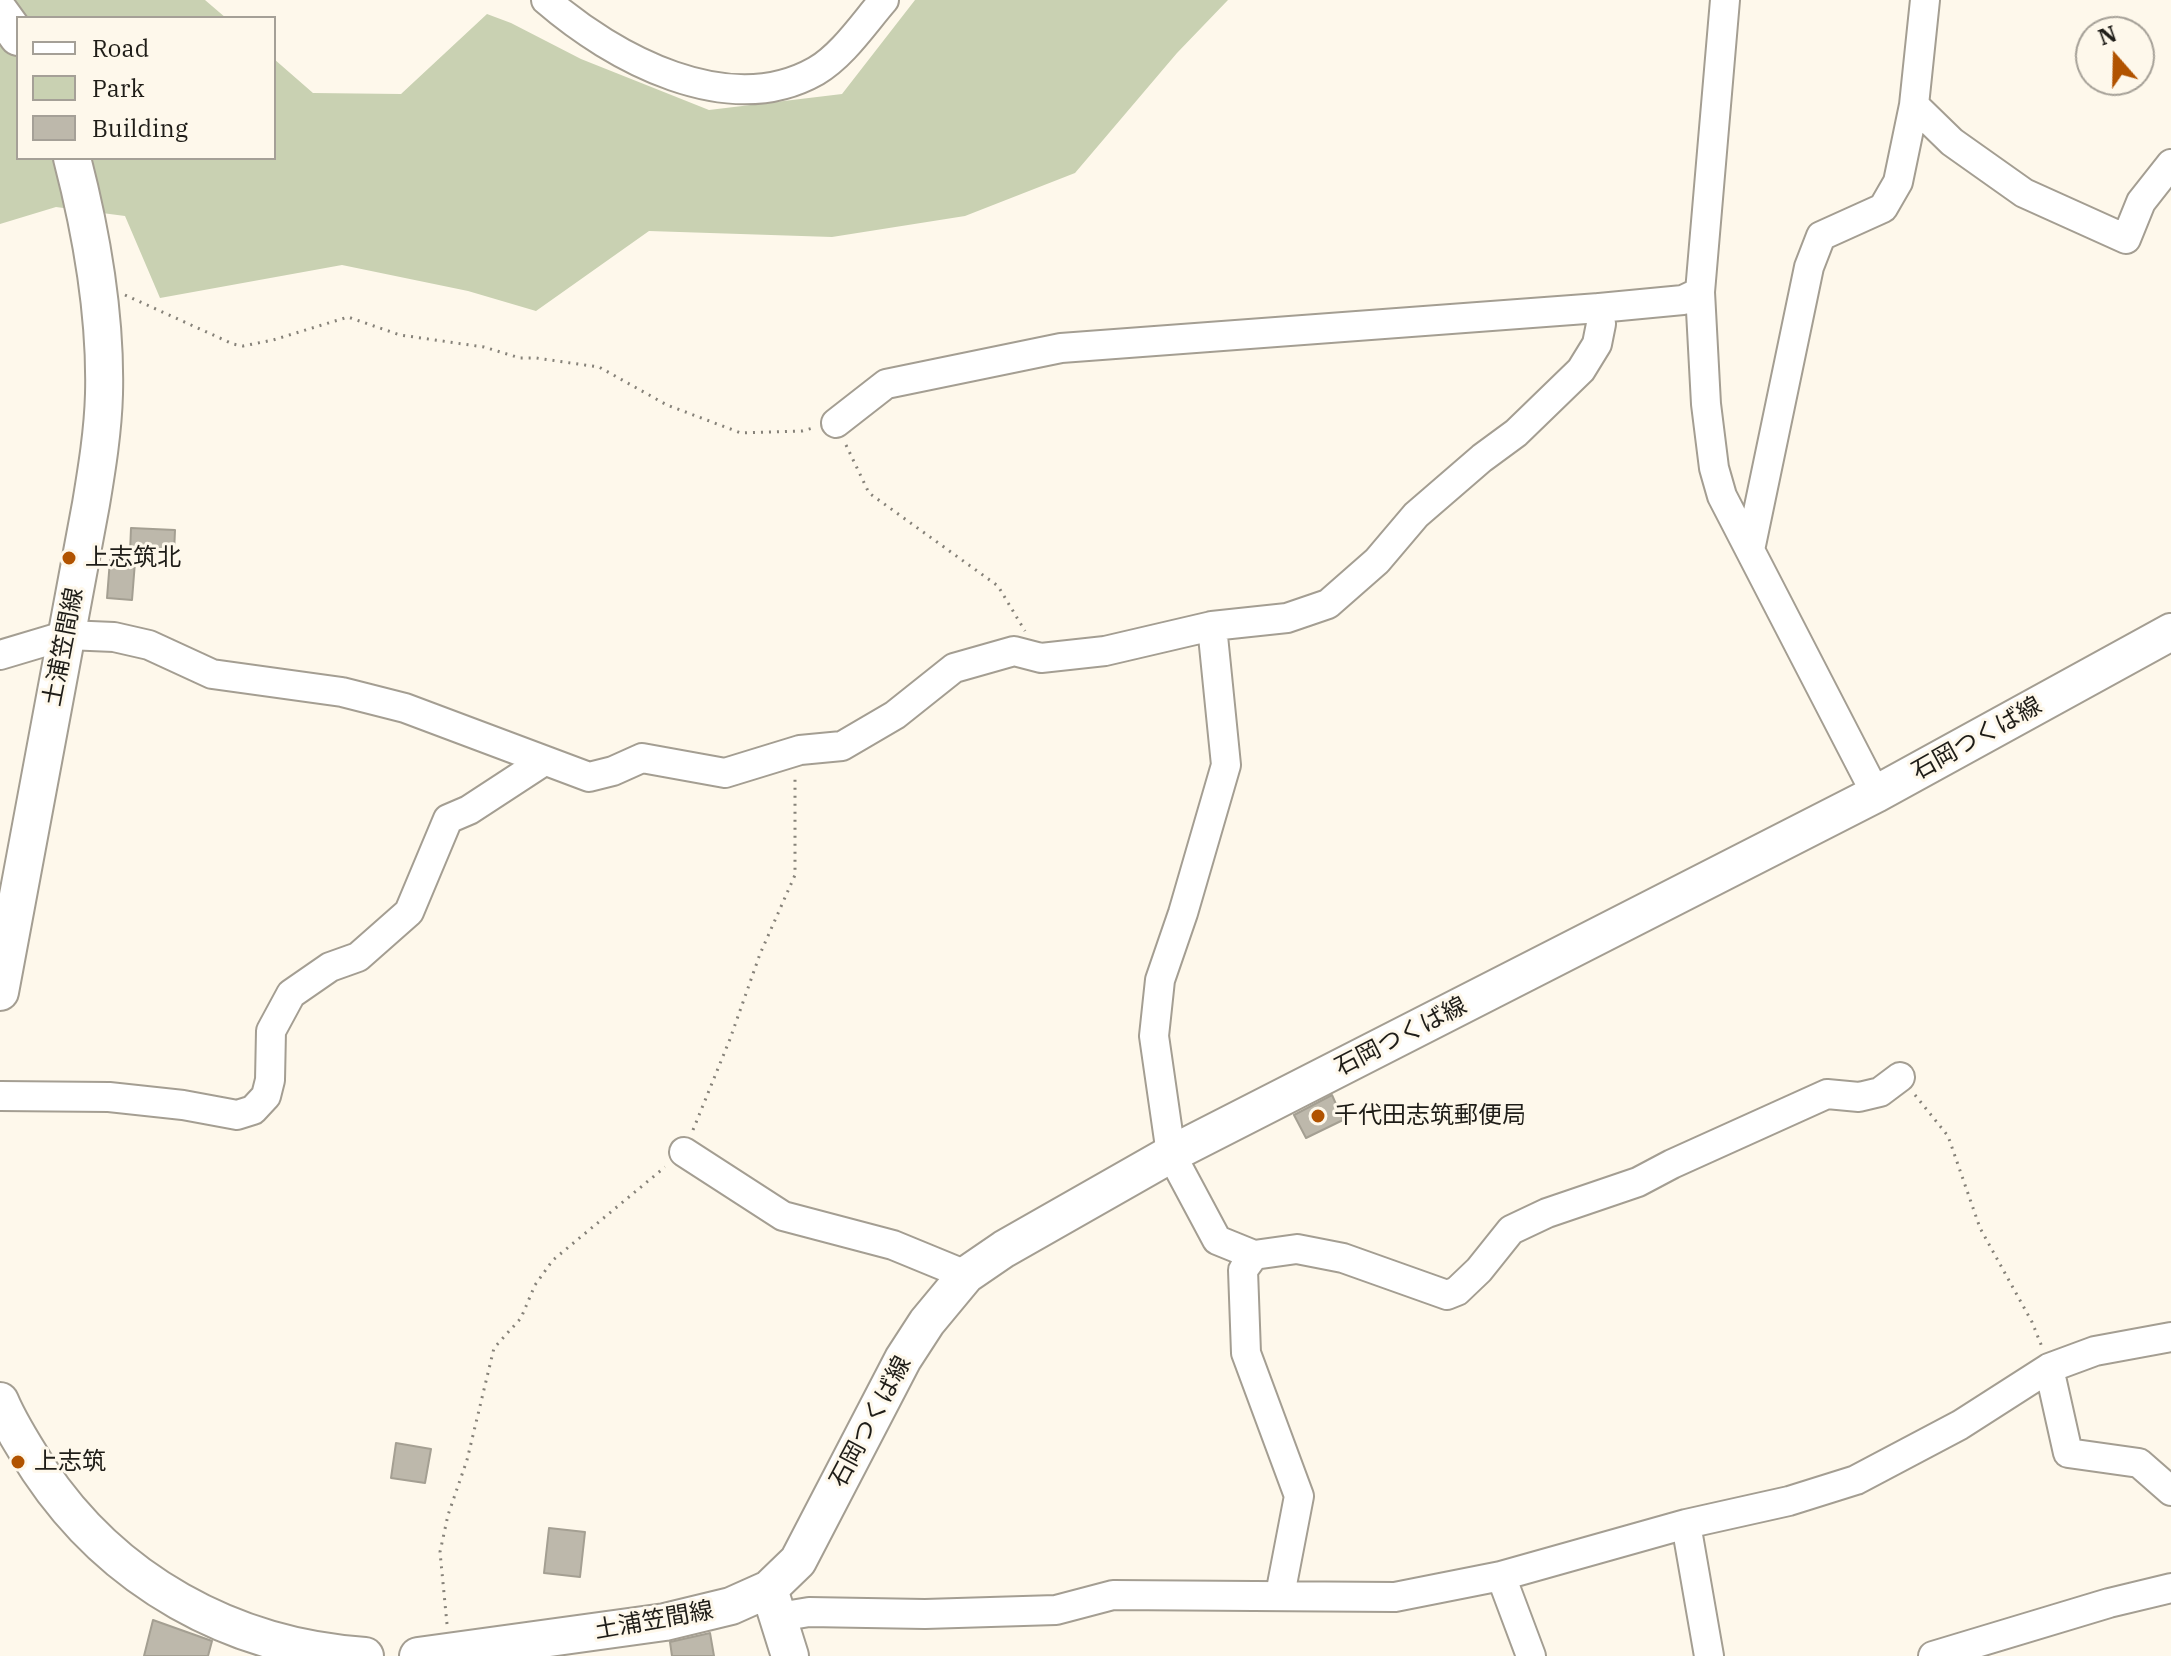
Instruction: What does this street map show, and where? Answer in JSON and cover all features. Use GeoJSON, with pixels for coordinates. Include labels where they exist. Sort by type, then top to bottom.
{"type":"FeatureCollection","features":[{"type":"Feature","properties":{"kind":"main road"},"geometry":{"type":"LineString","coordinates":[[0,12],[16,34]]}},
{"type":"Feature","properties":{"kind":"main road","name":"土浦笠間線"},"geometry":{"type":"LineString","coordinates":[[0,992],[100,442],[104,395],[98,290],[72,160]]}},
{"type":"Feature","properties":{"kind":"main road","name":"石岡つくば線"},"geometry":{"type":"LineString","coordinates":[[774,1603],[903,1359],[927,1322],[966,1275],[1004,1249],[1171,1154],[1876,794],[2171,632]]}},
{"type":"Feature","properties":{"kind":"main road"},"geometry":{"type":"LineString","coordinates":[[0,1401],[28,1453],[82,1526],[150,1585],[185,1607],[226,1626],[301,1648],[365,1656]]}},
{"type":"Feature","properties":{"kind":"main road"},"geometry":{"type":"LineString","coordinates":[[774,1603],[790,1656]]}},
{"type":"Feature","properties":{"kind":"main road","name":"土浦笠間線"},"geometry":{"type":"LineString","coordinates":[[433,1654],[689,1618],[731,1606],[774,1603]]}},
{"type":"Feature","properties":{"kind":"street"},"geometry":{"type":"LineString","coordinates":[[546,0],[604,45],[643,64],[687,80],[723,87],[760,89],[793,81],[818,70],[851,39],[884,0]]}},
{"type":"Feature","properties":{"kind":"street"},"geometry":{"type":"LineString","coordinates":[[1725,0],[1700,292],[1706,404],[1714,468],[1722,496],[1876,794]]}},
{"type":"Feature","properties":{"kind":"street"},"geometry":{"type":"LineString","coordinates":[[1750,550],[1809,267],[1821,236],[1883,208],[1898,182],[1914,105],[1925,0]]}},
{"type":"Feature","properties":{"kind":"street"},"geometry":{"type":"LineString","coordinates":[[1914,105],[1952,142],[2024,193],[2126,239],[2141,202],[2171,164]]}},
{"type":"Feature","properties":{"kind":"street"},"geometry":{"type":"LineString","coordinates":[[836,423],[886,384],[1061,348],[1599,308],[1683,300],[1700,292]]}},
{"type":"Feature","properties":{"kind":"street"},"geometry":{"type":"LineString","coordinates":[[0,655],[67,635],[114,637],[149,645],[212,674],[342,692],[405,708],[589,777],[613,771],[642,758],[725,773],[800,750],[842,746],[895,715],[954,668],[1014,651],[1041,658],[1105,651],[1212,626],[1287,618],[1328,604],[1377,561],[1416,515],[1516,433],[1581,370],[1597,344],[1601,324],[1599,308]]}},
{"type":"Feature","properties":{"kind":"street"},"geometry":{"type":"LineString","coordinates":[[1212,626],[1226,765],[1160,980],[1154,1036],[1171,1154],[1217,1240],[1254,1255],[1297,1249],[1343,1258],[1447,1295],[1457,1291],[1479,1270],[1511,1230],[1547,1213],[1638,1182],[1827,1094],[1859,1097],[1880,1092],[1900,1077]]}},
{"type":"Feature","properties":{"kind":"street"},"geometry":{"type":"LineString","coordinates":[[0,1096],[109,1097],[237,1115],[253,1110],[266,1096],[270,1080],[271,1031],[291,994],[330,967],[358,957],[409,912],[448,819],[469,810],[544,761]]}},
{"type":"Feature","properties":{"kind":"street"},"geometry":{"type":"LineString","coordinates":[[684,1152],[783,1216],[893,1245],[966,1275]]}},
{"type":"Feature","properties":{"kind":"street"},"geometry":{"type":"LineString","coordinates":[[1254,1255],[1243,1270],[1246,1353],[1299,1496],[1280,1595]]}},
{"type":"Feature","properties":{"kind":"street"},"geometry":{"type":"LineString","coordinates":[[774,1603],[809,1612],[925,1614],[1056,1610],[1113,1595],[1395,1597],[1501,1576],[1686,1524],[1789,1501],[1856,1480],[1949,1431],[2049,1368],[2095,1351],[2171,1337]]}},
{"type":"Feature","properties":{"kind":"street"},"geometry":{"type":"LineString","coordinates":[[2049,1368],[2068,1453],[2139,1463],[2171,1491]]}},
{"type":"Feature","properties":{"kind":"street"},"geometry":{"type":"LineString","coordinates":[[1686,1524],[1709,1656]]}},
{"type":"Feature","properties":{"kind":"street"},"geometry":{"type":"LineString","coordinates":[[1501,1576],[1531,1656]]}},
{"type":"Feature","properties":{"kind":"street"},"geometry":{"type":"LineString","coordinates":[[1933,1656],[2109,1603],[2171,1588]]}},
{"type":"Feature","properties":{"kind":"path"},"geometry":{"type":"LineString","coordinates":[[98,290],[131,296],[243,346],[348,317],[400,335],[484,347],[520,358],[599,367],[667,405],[741,433],[802,431],[836,423],[869,493],[998,586],[1041,658]]}},
{"type":"Feature","properties":{"kind":"path"},"geometry":{"type":"LineString","coordinates":[[433,1654],[440,1552],[448,1515],[467,1460],[494,1348],[521,1318],[535,1285],[553,1260],[684,1152],[730,1039],[760,954],[795,875],[794,785],[800,750]]}},
{"type":"Feature","properties":{"kind":"path"},"geometry":{"type":"LineString","coordinates":[[1900,1077],[1948,1136],[1980,1228],[2032,1322],[2049,1368]]}},
{"type":"Feature","properties":{"kind":"green space"},"geometry":{"type":"Polygon","coordinates":[[[0,0],[205,0],[224,16],[16,16],[16,160],[276,160],[276,61],[313,93],[401,94],[487,14],[581,59],[709,110],[842,94],[915,0],[1228,0],[1177,53],[1075,173],[965,216],[832,237],[649,231],[536,311],[468,291],[342,265],[160,298],[125,216],[56,207],[0,224],[0,0]]]}},
{"type":"Feature","properties":{"kind":"building"},"geometry":{"type":"Polygon","coordinates":[[[131,528],[175,530],[174,554],[130,553],[131,528]]]}},
{"type":"Feature","properties":{"kind":"building"},"geometry":{"type":"Polygon","coordinates":[[[110,560],[135,562],[132,600],[107,598],[110,560]]]}},
{"type":"Feature","properties":{"kind":"building"},"geometry":{"type":"Polygon","coordinates":[[[1332,1095],[1343,1120],[1306,1138],[1294,1115],[1332,1095]]]}},
{"type":"Feature","properties":{"kind":"building"},"geometry":{"type":"Polygon","coordinates":[[[396,1443],[431,1449],[425,1483],[391,1478],[396,1443]]]}},
{"type":"Feature","properties":{"kind":"building"},"geometry":{"type":"Polygon","coordinates":[[[549,1528],[585,1532],[580,1577],[544,1573],[549,1528]]]}},
{"type":"Feature","properties":{"kind":"building"},"geometry":{"type":"Polygon","coordinates":[[[153,1620],[212,1641],[208,1656],[144,1656],[153,1620]]]}},
{"type":"Feature","properties":{"kind":"building"},"geometry":{"type":"Polygon","coordinates":[[[710,1633],[714,1656],[672,1656],[670,1642],[710,1633]]]}},
{"type":"Feature","properties":{"kind":"place","name":"上志筑北"},"geometry":{"type":"Point","coordinates":[69,558]}},
{"type":"Feature","properties":{"kind":"place","name":"千代田志筑郵便局"},"geometry":{"type":"Point","coordinates":[1318,1116]}},
{"type":"Feature","properties":{"kind":"place","name":"上志筑"},"geometry":{"type":"Point","coordinates":[18,1462]}}]}
